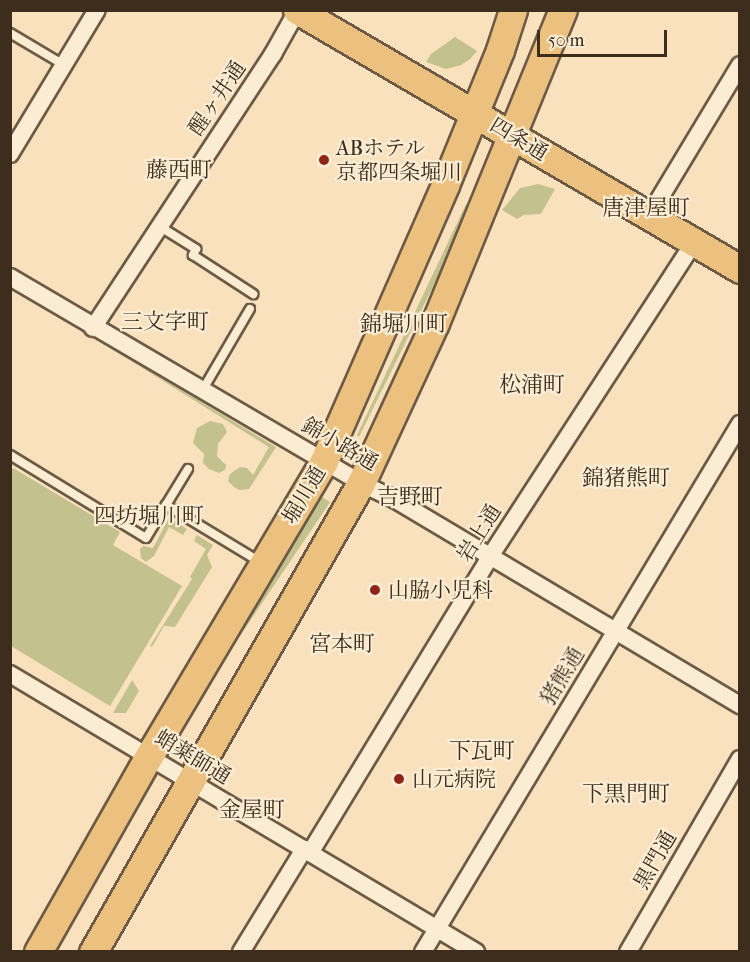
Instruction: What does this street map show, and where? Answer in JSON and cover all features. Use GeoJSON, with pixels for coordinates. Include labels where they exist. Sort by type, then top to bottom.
{"type":"FeatureCollection","features":[{"type":"Feature","properties":{"kind":"main road","name":"四条通"},"geometry":{"type":"LineString","coordinates":[[297,10],[326,18],[474,112],[740,269]]}},
{"type":"Feature","properties":{"kind":"main road","name":"堀川通"},"geometry":{"type":"LineString","coordinates":[[38,951],[148,756],[324,461],[348,411],[500,50],[513,10]]}},
{"type":"Feature","properties":{"kind":"main road","name":"堀川通"},"geometry":{"type":"LineString","coordinates":[[93,951],[361,483],[435,323],[563,10]]}},
{"type":"Feature","properties":{"kind":"street"},"geometry":{"type":"LineString","coordinates":[[10,154],[97,10]]}},
{"type":"Feature","properties":{"kind":"street","name":"醒ヶ井通"},"geometry":{"type":"LineString","coordinates":[[93,328],[273,54],[297,10]]}},
{"type":"Feature","properties":{"kind":"street"},"geometry":{"type":"LineString","coordinates":[[649,216],[740,65]]}},
{"type":"Feature","properties":{"kind":"street","name":"岩上通"},"geometry":{"type":"LineString","coordinates":[[241,951],[307,851],[491,555],[694,242]]}},
{"type":"Feature","properties":{"kind":"street","name":"錦小路通"},"geometry":{"type":"LineString","coordinates":[[10,278],[361,483],[394,499],[491,555],[740,705]]}},
{"type":"Feature","properties":{"kind":"street","name":"猪熊通"},"geometry":{"type":"LineString","coordinates":[[423,951],[740,424]]}},
{"type":"Feature","properties":{"kind":"street","name":"蛸薬師通"},"geometry":{"type":"LineString","coordinates":[[10,674],[476,951]]}},
{"type":"Feature","properties":{"kind":"street","name":"黒門通"},"geometry":{"type":"LineString","coordinates":[[628,951],[740,759]]}},
{"type":"Feature","properties":{"kind":"lane"},"geometry":{"type":"LineString","coordinates":[[10,33],[64,65]]}},
{"type":"Feature","properties":{"kind":"lane"},"geometry":{"type":"LineString","coordinates":[[159,226],[196,249],[193,255],[252,294]]}},
{"type":"Feature","properties":{"kind":"lane"},"geometry":{"type":"LineString","coordinates":[[202,391],[250,309]]}},
{"type":"Feature","properties":{"kind":"lane"},"geometry":{"type":"LineString","coordinates":[[10,455],[146,538],[188,469]]}},
{"type":"Feature","properties":{"kind":"lane"},"geometry":{"type":"LineString","coordinates":[[166,506],[263,563]]}},
{"type":"Feature","properties":{"kind":"shaded area"},"geometry":{"type":"Polygon","coordinates":[[[455,37],[477,51],[470,59],[461,65],[446,69],[426,62],[431,54],[455,37]]]}},
{"type":"Feature","properties":{"kind":"shaded area"},"geometry":{"type":"Polygon","coordinates":[[[538,184],[555,189],[541,214],[524,215],[517,219],[502,210],[520,188],[538,184]]]}},
{"type":"Feature","properties":{"kind":"shaded area"},"geometry":{"type":"Polygon","coordinates":[[[466,204],[469,208],[454,244],[359,437],[357,435],[466,204]]]}},
{"type":"Feature","properties":{"kind":"shaded area"},"geometry":{"type":"Polygon","coordinates":[[[72,324],[276,447],[249,489],[239,490],[234,487],[228,481],[230,474],[240,467],[247,468],[253,475],[269,447],[72,324]]]}},
{"type":"Feature","properties":{"kind":"shaded area"},"geometry":{"type":"Polygon","coordinates":[[[210,421],[223,424],[227,432],[218,444],[217,456],[226,465],[225,470],[219,473],[209,469],[203,463],[204,454],[193,443],[197,428],[210,421]]]}},
{"type":"Feature","properties":{"kind":"shaded area"},"geometry":{"type":"Polygon","coordinates":[[[13,468],[120,532],[113,545],[182,586],[110,706],[11,646],[10,473],[13,468]]]}},
{"type":"Feature","properties":{"kind":"shaded area"},"geometry":{"type":"Polygon","coordinates":[[[321,496],[330,502],[171,738],[162,731],[321,496]]]}},
{"type":"Feature","properties":{"kind":"shaded area"},"geometry":{"type":"Polygon","coordinates":[[[169,518],[187,529],[183,535],[169,527],[154,556],[146,562],[141,558],[140,549],[143,546],[153,548],[169,518]]]}},
{"type":"Feature","properties":{"kind":"shaded area"},"geometry":{"type":"Polygon","coordinates":[[[197,535],[213,545],[207,555],[212,567],[175,627],[164,626],[152,647],[150,646],[192,579],[190,577],[206,549],[194,541],[197,535]]]}},
{"type":"Feature","properties":{"kind":"shaded area"},"geometry":{"type":"Polygon","coordinates":[[[132,680],[139,691],[126,713],[113,713],[132,680]]]}},
{"type":"Feature","properties":{"kind":"place","name":"ABホテル 京都四条堀川"},"geometry":{"type":"Point","coordinates":[324,160]}},
{"type":"Feature","properties":{"kind":"place","name":"山脇小児科"},"geometry":{"type":"Point","coordinates":[375,590]}},
{"type":"Feature","properties":{"kind":"place","name":"山元病院"},"geometry":{"type":"Point","coordinates":[399,779]}},
{"type":"Feature","properties":{"kind":"district","name":"藤西町"},"geometry":{"type":"Point","coordinates":[179,171]}},
{"type":"Feature","properties":{"kind":"district","name":"唐津屋町"},"geometry":{"type":"Point","coordinates":[646,209]}},
{"type":"Feature","properties":{"kind":"district","name":"三文字町"},"geometry":{"type":"Point","coordinates":[165,323]}},
{"type":"Feature","properties":{"kind":"district","name":"錦堀川町"},"geometry":{"type":"Point","coordinates":[404,325]}},
{"type":"Feature","properties":{"kind":"district","name":"松浦町"},"geometry":{"type":"Point","coordinates":[532,386]}},
{"type":"Feature","properties":{"kind":"district","name":"錦猪熊町"},"geometry":{"type":"Point","coordinates":[626,479]}},
{"type":"Feature","properties":{"kind":"district","name":"吉野町"},"geometry":{"type":"Point","coordinates":[410,498]}},
{"type":"Feature","properties":{"kind":"district","name":"四坊堀川町"},"geometry":{"type":"Point","coordinates":[149,517]}},
{"type":"Feature","properties":{"kind":"district","name":"宮本町"},"geometry":{"type":"Point","coordinates":[342,645]}},
{"type":"Feature","properties":{"kind":"district","name":"下瓦町"},"geometry":{"type":"Point","coordinates":[482,752]}},
{"type":"Feature","properties":{"kind":"district","name":"下黒門町"},"geometry":{"type":"Point","coordinates":[626,795]}},
{"type":"Feature","properties":{"kind":"district","name":"金屋町"},"geometry":{"type":"Point","coordinates":[252,811]}}]}
